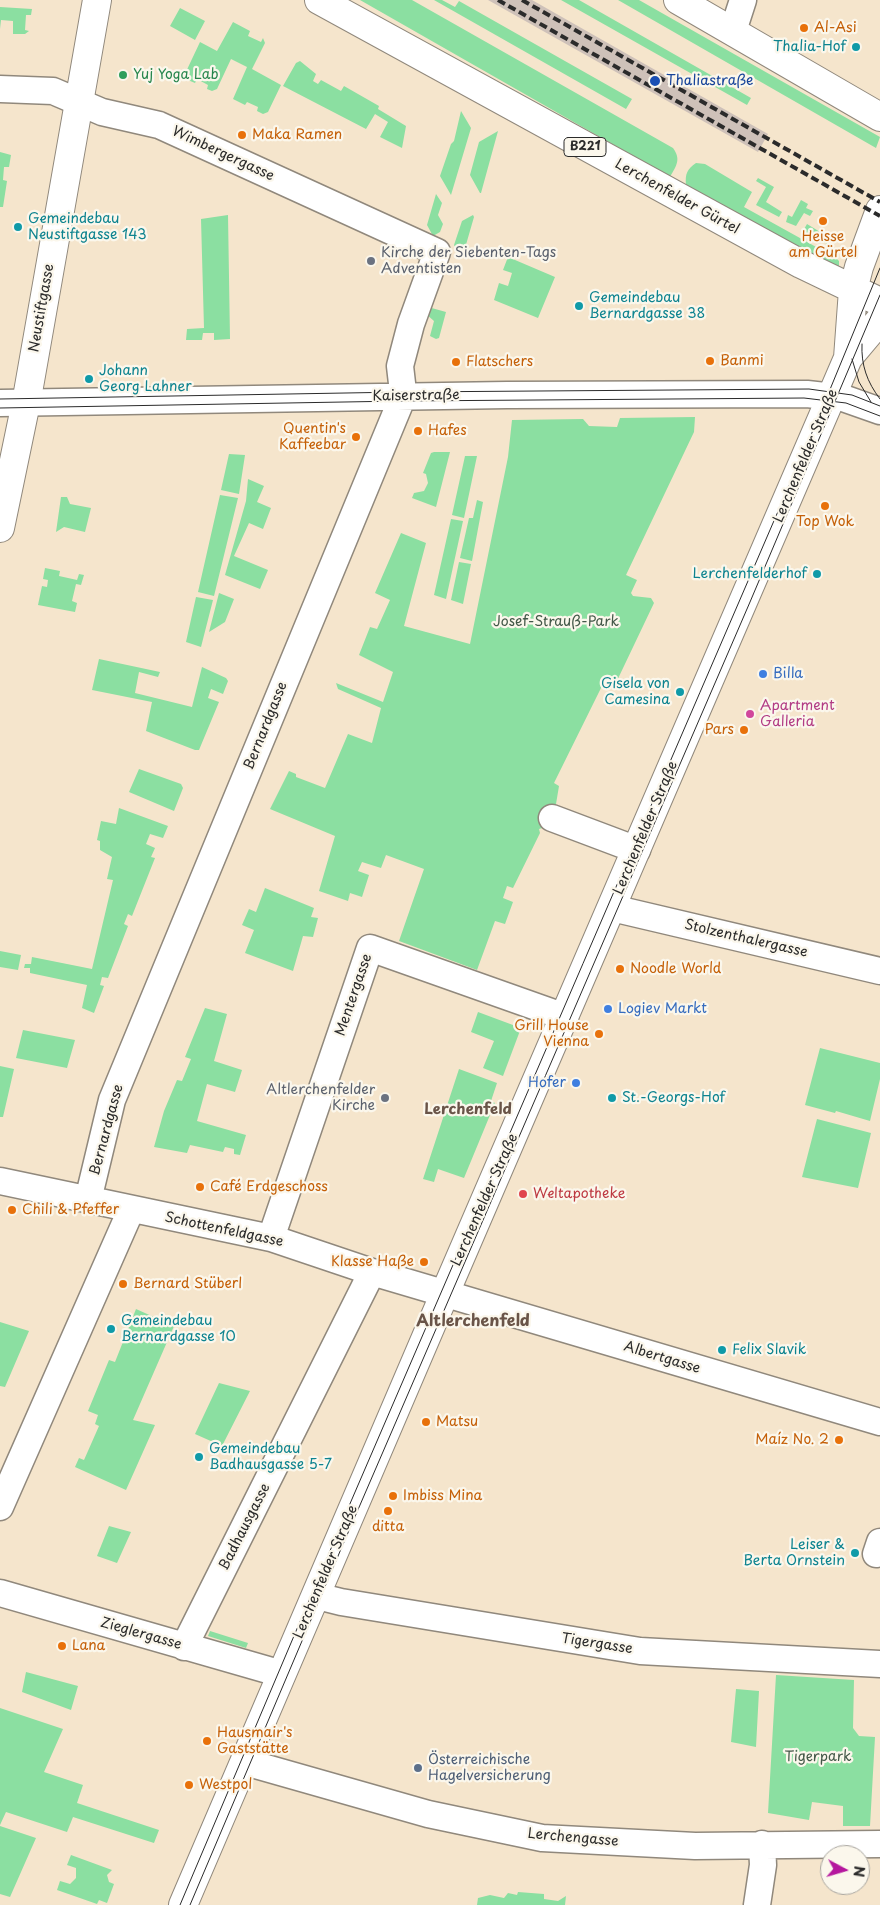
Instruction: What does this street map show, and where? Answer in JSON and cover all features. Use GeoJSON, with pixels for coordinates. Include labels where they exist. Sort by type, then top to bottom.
{"type":"FeatureCollection","features":[{"type":"Feature","properties":{"kind":"main road","name":"Neustiftgasse"},"geometry":{"type":"LineString","coordinates":[[0,528],[13,403],[80,102],[97,0]]}},
{"type":"Feature","properties":{"kind":"main road","name":"Lerchenfelder Gürtel"},"geometry":{"type":"LineString","coordinates":[[319,0],[775,250],[880,302]]}},
{"type":"Feature","properties":{"kind":"main road"},"geometry":{"type":"LineString","coordinates":[[678,0],[880,117]]}},
{"type":"Feature","properties":{"kind":"main road"},"geometry":{"type":"LineString","coordinates":[[853,290],[859,267],[880,210]]}},
{"type":"Feature","properties":{"kind":"main road","name":"Lerchenfelder Straße"},"geometry":{"type":"LineString","coordinates":[[848,358],[853,290]]}},
{"type":"Feature","properties":{"kind":"main road","name":"Lerchenfelder Straße"},"geometry":{"type":"LineString","coordinates":[[183,1905],[317,1596],[444,1293],[565,1017],[848,358],[880,320]]}},
{"type":"Feature","properties":{"kind":"street"},"geometry":{"type":"LineString","coordinates":[[733,31],[743,0]]}},
{"type":"Feature","properties":{"kind":"street","name":"Wimbergergasse"},"geometry":{"type":"LineString","coordinates":[[0,89],[54,91],[102,112],[159,125],[437,252]]}},
{"type":"Feature","properties":{"kind":"street","name":"Bernardgasse"},"geometry":{"type":"LineString","coordinates":[[88,1200],[112,1100],[402,396],[400,366],[411,324],[437,252]]}},
{"type":"Feature","properties":{"kind":"street","name":"Kaiserstraße"},"geometry":{"type":"LineString","coordinates":[[13,403],[402,396],[793,394],[832,396],[852,400],[880,411]]}},
{"type":"Feature","properties":{"kind":"street"},"geometry":{"type":"LineString","coordinates":[[552,818],[637,850]]}},
{"type":"Feature","properties":{"kind":"street","name":"Stolzenthalergasse"},"geometry":{"type":"LineString","coordinates":[[612,908],[880,971]]}},
{"type":"Feature","properties":{"kind":"street","name":"Mentergasse"},"geometry":{"type":"LineString","coordinates":[[272,1238],[370,948],[565,1017]]}},
{"type":"Feature","properties":{"kind":"street","name":"Schottenfeldgasse"},"geometry":{"type":"LineString","coordinates":[[0,1181],[131,1210],[272,1238],[372,1272],[444,1293]]}},
{"type":"Feature","properties":{"kind":"street"},"geometry":{"type":"LineString","coordinates":[[0,1507],[131,1210]]}},
{"type":"Feature","properties":{"kind":"street","name":"Badhausgasse"},"geometry":{"type":"LineString","coordinates":[[184,1647],[372,1272]]}},
{"type":"Feature","properties":{"kind":"street","name":"Albertgasse"},"geometry":{"type":"LineString","coordinates":[[444,1293],[880,1422]]}},
{"type":"Feature","properties":{"kind":"street","name":"Zieglergasse"},"geometry":{"type":"LineString","coordinates":[[0,1593],[282,1674]]}},
{"type":"Feature","properties":{"kind":"street","name":"Tigergasse"},"geometry":{"type":"LineString","coordinates":[[317,1596],[341,1602],[640,1651],[880,1664]]}},
{"type":"Feature","properties":{"kind":"street","name":"Lerchengasse"},"geometry":{"type":"LineString","coordinates":[[244,1762],[428,1814],[542,1838],[695,1846],[880,1844]]}},
{"type":"Feature","properties":{"kind":"street"},"geometry":{"type":"LineString","coordinates":[[757,1905],[763,1865],[762,1844]]}},
{"type":"Feature","properties":{"kind":"shaded area"},"geometry":{"type":"Polygon","coordinates":[[[488,0],[532,0],[768,134],[758,152],[488,0]]]}},
{"type":"Feature","properties":{"kind":"green space"},"geometry":{"type":"Polygon","coordinates":[[[360,0],[412,0],[673,148],[677,155],[675,169],[670,177],[360,0]]]}},
{"type":"Feature","properties":{"kind":"green space"},"geometry":{"type":"Polygon","coordinates":[[[434,0],[442,0],[455,7],[459,1],[632,99],[626,109],[434,0]]]}},
{"type":"Feature","properties":{"kind":"green space"},"geometry":{"type":"Polygon","coordinates":[[[561,0],[579,0],[751,98],[747,105],[561,0]]]}},
{"type":"Feature","properties":{"kind":"green space"},"geometry":{"type":"Polygon","coordinates":[[[618,0],[639,0],[880,137],[876,148],[618,0]]]}},
{"type":"Feature","properties":{"kind":"green space"},"geometry":{"type":"Polygon","coordinates":[[[0,7],[32,9],[31,15],[26,15],[25,30],[29,31],[25,34],[13,34],[13,21],[1,20],[0,29],[0,7]]]}},
{"type":"Feature","properties":{"kind":"green space"},"geometry":{"type":"Polygon","coordinates":[[[180,8],[205,21],[195,40],[170,26],[180,8]]]}},
{"type":"Feature","properties":{"kind":"green space"},"geometry":{"type":"Polygon","coordinates":[[[233,22],[250,31],[248,36],[261,42],[263,38],[265,43],[252,69],[281,85],[268,112],[263,114],[257,111],[258,107],[247,102],[245,105],[233,99],[247,67],[231,59],[217,89],[212,91],[207,89],[208,85],[197,79],[195,83],[183,78],[200,42],[217,51],[233,22]]]}},
{"type":"Feature","properties":{"kind":"green space"},"geometry":{"type":"Polygon","coordinates":[[[300,61],[316,74],[313,81],[318,84],[321,80],[341,91],[344,86],[379,106],[378,109],[406,126],[402,148],[380,137],[388,122],[375,114],[366,129],[283,86],[296,63],[300,61]]]}},
{"type":"Feature","properties":{"kind":"green space"},"geometry":{"type":"Polygon","coordinates":[[[461,111],[471,128],[451,195],[440,176],[451,144],[454,141],[461,111]]]}},
{"type":"Feature","properties":{"kind":"green space"},"geometry":{"type":"Polygon","coordinates":[[[498,131],[480,193],[470,175],[479,142],[498,131]]]}},
{"type":"Feature","properties":{"kind":"green space"},"geometry":{"type":"Polygon","coordinates":[[[0,152],[11,155],[9,167],[4,167],[3,180],[7,181],[3,207],[0,207],[0,152]]]}},
{"type":"Feature","properties":{"kind":"green space"},"geometry":{"type":"Polygon","coordinates":[[[696,163],[705,164],[752,192],[744,207],[836,258],[839,261],[839,271],[686,185],[687,172],[696,163]]]}},
{"type":"Feature","properties":{"kind":"green space"},"geometry":{"type":"Polygon","coordinates":[[[758,178],[774,187],[766,202],[782,212],[779,217],[756,205],[766,187],[756,181],[758,178]]]}},
{"type":"Feature","properties":{"kind":"green space"},"geometry":{"type":"Polygon","coordinates":[[[436,194],[442,203],[438,215],[443,224],[440,232],[433,236],[427,225],[436,194]]]}},
{"type":"Feature","properties":{"kind":"green space"},"geometry":{"type":"Polygon","coordinates":[[[801,200],[808,204],[806,208],[813,211],[810,216],[804,213],[796,226],[786,222],[788,215],[792,217],[801,200]]]}},
{"type":"Feature","properties":{"kind":"green space"},"geometry":{"type":"Polygon","coordinates":[[[228,215],[230,339],[214,340],[214,333],[203,333],[202,340],[186,340],[187,329],[204,328],[201,219],[228,215]]]}},
{"type":"Feature","properties":{"kind":"green space"},"geometry":{"type":"Polygon","coordinates":[[[473,215],[463,255],[460,256],[454,245],[462,221],[473,215]]]}},
{"type":"Feature","properties":{"kind":"green space"},"geometry":{"type":"Polygon","coordinates":[[[807,224],[830,238],[827,244],[803,231],[807,224]]]}},
{"type":"Feature","properties":{"kind":"green space"},"geometry":{"type":"Polygon","coordinates":[[[508,257],[555,277],[538,318],[494,300],[499,283],[508,286],[512,273],[503,270],[508,257]]]}},
{"type":"Feature","properties":{"kind":"green space"},"geometry":{"type":"Polygon","coordinates":[[[428,307],[446,312],[439,338],[436,339],[430,336],[434,321],[426,314],[428,307]]]}},
{"type":"Feature","properties":{"kind":"green space","name":"Josef-Strauß-Park"},"geometry":{"type":"Polygon","coordinates":[[[695,417],[694,432],[626,575],[637,580],[631,593],[633,596],[651,598],[654,603],[614,687],[608,684],[601,688],[554,783],[559,786],[555,810],[549,826],[539,829],[540,833],[513,888],[507,886],[503,898],[513,902],[505,924],[495,921],[477,970],[399,941],[424,869],[386,855],[381,868],[362,862],[358,871],[369,875],[362,897],[350,893],[348,901],[319,891],[335,836],[270,809],[289,771],[296,774],[296,777],[325,788],[348,734],[372,743],[381,708],[338,689],[336,683],[383,702],[393,672],[359,655],[370,627],[377,629],[390,600],[375,593],[401,533],[426,543],[404,626],[470,644],[508,457],[512,420],[583,419],[589,426],[617,427],[620,418],[695,417]]]}},
{"type":"Feature","properties":{"kind":"green space"},"geometry":{"type":"Polygon","coordinates":[[[450,452],[436,507],[412,498],[414,493],[424,491],[428,483],[426,474],[423,473],[431,453],[450,452]]]}},
{"type":"Feature","properties":{"kind":"green space"},"geometry":{"type":"Polygon","coordinates":[[[229,454],[245,455],[239,494],[221,490],[229,454]]]}},
{"type":"Feature","properties":{"kind":"green space"},"geometry":{"type":"Polygon","coordinates":[[[465,456],[477,456],[464,518],[452,515],[465,456]]]}},
{"type":"Feature","properties":{"kind":"green space"},"geometry":{"type":"Polygon","coordinates":[[[248,479],[264,486],[257,502],[271,508],[263,529],[249,523],[234,556],[268,570],[260,589],[225,575],[246,501],[248,479]]]}},
{"type":"Feature","properties":{"kind":"green space"},"geometry":{"type":"Polygon","coordinates":[[[220,495],[238,498],[214,596],[198,592],[220,495]]]}},
{"type":"Feature","properties":{"kind":"green space"},"geometry":{"type":"Polygon","coordinates":[[[61,497],[67,497],[70,504],[91,508],[85,532],[64,527],[56,532],[61,497]]]}},
{"type":"Feature","properties":{"kind":"green space"},"geometry":{"type":"Polygon","coordinates":[[[477,500],[483,502],[472,561],[460,558],[469,518],[473,518],[477,500]]]}},
{"type":"Feature","properties":{"kind":"green space"},"geometry":{"type":"Polygon","coordinates":[[[451,519],[463,521],[446,599],[434,595],[451,519]]]}},
{"type":"Feature","properties":{"kind":"green space"},"geometry":{"type":"Polygon","coordinates":[[[459,562],[471,564],[463,604],[451,600],[459,562]]]}},
{"type":"Feature","properties":{"kind":"green space"},"geometry":{"type":"Polygon","coordinates":[[[45,568],[60,571],[59,576],[77,580],[79,574],[84,575],[81,585],[76,584],[72,601],[77,603],[75,612],[38,605],[42,586],[47,587],[48,580],[43,579],[45,568]]]}},
{"type":"Feature","properties":{"kind":"green space"},"geometry":{"type":"Polygon","coordinates":[[[219,593],[234,599],[225,622],[209,632],[219,593]]]}},
{"type":"Feature","properties":{"kind":"green space"},"geometry":{"type":"Polygon","coordinates":[[[196,597],[213,600],[201,647],[186,642],[196,597]]]}},
{"type":"Feature","properties":{"kind":"green space"},"geometry":{"type":"Polygon","coordinates":[[[99,659],[160,672],[158,677],[139,672],[135,693],[192,707],[202,667],[226,678],[228,681],[223,694],[211,689],[208,698],[219,702],[199,750],[146,731],[152,702],[92,690],[99,659]]]}},
{"type":"Feature","properties":{"kind":"green space"},"geometry":{"type":"Polygon","coordinates":[[[139,769],[181,784],[183,788],[174,811],[129,792],[139,769]]]}},
{"type":"Feature","properties":{"kind":"green space"},"geometry":{"type":"Polygon","coordinates":[[[119,808],[168,826],[163,838],[150,834],[146,844],[155,848],[151,857],[155,858],[132,916],[128,914],[124,924],[128,926],[108,978],[102,977],[100,985],[104,986],[94,1013],[82,1008],[87,985],[30,973],[30,968],[24,968],[25,964],[31,964],[32,957],[92,969],[113,880],[107,879],[112,857],[100,850],[100,841],[97,840],[101,821],[116,824],[119,808]]]}},
{"type":"Feature","properties":{"kind":"green space"},"geometry":{"type":"Polygon","coordinates":[[[265,888],[314,908],[311,917],[318,918],[313,937],[303,936],[293,971],[245,953],[254,930],[242,925],[249,909],[256,912],[265,888]]]}},
{"type":"Feature","properties":{"kind":"green space"},"geometry":{"type":"Polygon","coordinates":[[[0,951],[21,955],[18,970],[0,967],[0,951]]]}},
{"type":"Feature","properties":{"kind":"green space"},"geometry":{"type":"Polygon","coordinates":[[[205,1008],[227,1014],[214,1061],[242,1070],[235,1092],[207,1084],[197,1121],[246,1135],[240,1155],[234,1154],[234,1149],[225,1147],[223,1152],[190,1145],[187,1153],[154,1147],[164,1111],[177,1080],[182,1081],[191,1059],[185,1057],[205,1008]]]}},
{"type":"Feature","properties":{"kind":"green space"},"geometry":{"type":"Polygon","coordinates":[[[478,1012],[521,1028],[503,1076],[483,1068],[494,1041],[471,1032],[478,1012]]]}},
{"type":"Feature","properties":{"kind":"green space"},"geometry":{"type":"Polygon","coordinates":[[[23,1030],[75,1040],[67,1068],[16,1058],[23,1030]]]}},
{"type":"Feature","properties":{"kind":"green space"},"geometry":{"type":"Polygon","coordinates":[[[820,1048],[880,1063],[880,1079],[870,1121],[836,1111],[835,1113],[805,1105],[820,1048]]]}},
{"type":"Feature","properties":{"kind":"green space"},"geometry":{"type":"Polygon","coordinates":[[[0,1066],[14,1069],[3,1117],[0,1117],[0,1066]]]}},
{"type":"Feature","properties":{"kind":"green space"},"geometry":{"type":"Polygon","coordinates":[[[459,1069],[497,1083],[491,1101],[495,1103],[464,1178],[438,1169],[434,1182],[423,1179],[459,1069]]]}},
{"type":"Feature","properties":{"kind":"green space"},"geometry":{"type":"Polygon","coordinates":[[[817,1119],[871,1133],[858,1188],[802,1177],[817,1119]]]}},
{"type":"Feature","properties":{"kind":"green space"},"geometry":{"type":"Polygon","coordinates":[[[136,1309],[174,1326],[133,1420],[155,1425],[126,1490],[75,1467],[79,1458],[84,1460],[99,1426],[95,1424],[98,1415],[88,1411],[109,1360],[115,1362],[136,1309]]]}},
{"type":"Feature","properties":{"kind":"green space"},"geometry":{"type":"Polygon","coordinates":[[[0,1322],[29,1331],[5,1387],[0,1386],[0,1322]]]}},
{"type":"Feature","properties":{"kind":"green space"},"geometry":{"type":"Polygon","coordinates":[[[219,1383],[250,1391],[222,1446],[195,1434],[219,1383]]]}},
{"type":"Feature","properties":{"kind":"green space"},"geometry":{"type":"Polygon","coordinates":[[[109,1526],[131,1532],[117,1563],[97,1556],[109,1526]]]}},
{"type":"Feature","properties":{"kind":"green space"},"geometry":{"type":"Polygon","coordinates":[[[210,1631],[248,1643],[246,1648],[208,1636],[210,1631]]]}},
{"type":"Feature","properties":{"kind":"green space"},"geometry":{"type":"Polygon","coordinates":[[[26,1672],[78,1686],[71,1710],[22,1692],[26,1672]]]}},
{"type":"Feature","properties":{"kind":"green space","name":"Tigerpark"},"geometry":{"type":"Polygon","coordinates":[[[776,1675],[854,1680],[853,1728],[859,1736],[875,1737],[870,1826],[843,1826],[843,1806],[812,1802],[809,1820],[768,1813],[776,1675]]]}},
{"type":"Feature","properties":{"kind":"green space"},"geometry":{"type":"Polygon","coordinates":[[[736,1689],[759,1691],[756,1747],[731,1742],[736,1689]]]}},
{"type":"Feature","properties":{"kind":"green space"},"geometry":{"type":"Polygon","coordinates":[[[0,1708],[63,1729],[44,1772],[83,1785],[77,1803],[159,1830],[154,1843],[73,1817],[67,1832],[6,1812],[0,1825],[0,1708]]]}},
{"type":"Feature","properties":{"kind":"green space"},"geometry":{"type":"Polygon","coordinates":[[[0,1826],[36,1838],[10,1897],[0,1894],[0,1826]]]}},
{"type":"Feature","properties":{"kind":"green space"},"geometry":{"type":"Polygon","coordinates":[[[71,1855],[112,1870],[107,1875],[109,1882],[114,1884],[107,1903],[99,1900],[97,1904],[57,1890],[60,1881],[70,1884],[76,1878],[76,1868],[67,1865],[71,1855]]]}},
{"type":"Feature","properties":{"kind":"green space"},"geometry":{"type":"Polygon","coordinates":[[[518,1892],[544,1894],[544,1899],[558,1901],[566,1896],[565,1905],[477,1905],[478,1898],[490,1895],[504,1898],[508,1893],[517,1895],[518,1892]]]}},
{"type":"Feature","properties":{"kind":"tram line"},"geometry":{"type":"LineString","coordinates":[[180,1905],[349,1506],[817,421],[880,268]]}},
{"type":"Feature","properties":{"kind":"tram line"},"geometry":{"type":"LineString","coordinates":[[190,1905],[880,295]]}},
{"type":"Feature","properties":{"kind":"tram line"},"geometry":{"type":"LineString","coordinates":[[862,344],[866,373],[880,399]]}},
{"type":"Feature","properties":{"kind":"tram line"},"geometry":{"type":"LineString","coordinates":[[852,359],[859,382],[871,402]]}},
{"type":"Feature","properties":{"kind":"tram line"},"geometry":{"type":"LineString","coordinates":[[0,399],[403,392],[809,389],[852,395],[880,406]]}},
{"type":"Feature","properties":{"kind":"tram line"},"geometry":{"type":"LineString","coordinates":[[0,408],[401,401],[804,398],[846,403],[880,416]]}},
{"type":"Feature","properties":{"kind":"railway"},"geometry":{"type":"LineString","coordinates":[[498,0],[880,216]]}},
{"type":"Feature","properties":{"kind":"railway"},"geometry":{"type":"LineString","coordinates":[[522,0],[880,202]]}},
{"type":"Feature","properties":{"kind":"place","name":"Al-Asi"},"geometry":{"type":"Point","coordinates":[804,28]}},
{"type":"Feature","properties":{"kind":"place","name":"Thalia-Hof"},"geometry":{"type":"Point","coordinates":[856,47]}},
{"type":"Feature","properties":{"kind":"place","name":"Yuj Yoga Lab"},"geometry":{"type":"Point","coordinates":[123,75]}},
{"type":"Feature","properties":{"kind":"place","name":"Thaliastraße"},"geometry":{"type":"Point","coordinates":[655,81]}},
{"type":"Feature","properties":{"kind":"place","name":"Maka Ramen"},"geometry":{"type":"Point","coordinates":[242,135]}},
{"type":"Feature","properties":{"kind":"place","name":"Heisse am Gürtel"},"geometry":{"type":"Point","coordinates":[823,221]}},
{"type":"Feature","properties":{"kind":"place","name":"Gemeindebau Neustiftgasse 143"},"geometry":{"type":"Point","coordinates":[18,227]}},
{"type":"Feature","properties":{"kind":"place","name":"Kirche der Siebenten-Tags Adventisten"},"geometry":{"type":"Point","coordinates":[371,261]}},
{"type":"Feature","properties":{"kind":"place","name":"Gemeindebau Bernardgasse 38"},"geometry":{"type":"Point","coordinates":[579,306]}},
{"type":"Feature","properties":{"kind":"place","name":"Banmi"},"geometry":{"type":"Point","coordinates":[710,361]}},
{"type":"Feature","properties":{"kind":"place","name":"Flatschers"},"geometry":{"type":"Point","coordinates":[456,362]}},
{"type":"Feature","properties":{"kind":"place","name":"Johann Georg Lahner"},"geometry":{"type":"Point","coordinates":[89,379]}},
{"type":"Feature","properties":{"kind":"place","name":"Hafes"},"geometry":{"type":"Point","coordinates":[418,431]}},
{"type":"Feature","properties":{"kind":"place","name":"Quentin's Kaffeebar"},"geometry":{"type":"Point","coordinates":[356,437]}},
{"type":"Feature","properties":{"kind":"place","name":"Top Wok"},"geometry":{"type":"Point","coordinates":[825,506]}},
{"type":"Feature","properties":{"kind":"place","name":"Lerchenfelderhof"},"geometry":{"type":"Point","coordinates":[817,574]}},
{"type":"Feature","properties":{"kind":"place","name":"Billa"},"geometry":{"type":"Point","coordinates":[763,674]}},
{"type":"Feature","properties":{"kind":"place","name":"Gisela von Camesina"},"geometry":{"type":"Point","coordinates":[680,692]}},
{"type":"Feature","properties":{"kind":"place","name":"Apartment Galleria"},"geometry":{"type":"Point","coordinates":[750,714]}},
{"type":"Feature","properties":{"kind":"place","name":"Pars"},"geometry":{"type":"Point","coordinates":[744,730]}},
{"type":"Feature","properties":{"kind":"place","name":"Noodle World"},"geometry":{"type":"Point","coordinates":[620,969]}},
{"type":"Feature","properties":{"kind":"place","name":"Logiev Markt"},"geometry":{"type":"Point","coordinates":[608,1009]}},
{"type":"Feature","properties":{"kind":"place","name":"Grill House Vienna"},"geometry":{"type":"Point","coordinates":[599,1034]}},
{"type":"Feature","properties":{"kind":"place","name":"Hofer"},"geometry":{"type":"Point","coordinates":[576,1083]}},
{"type":"Feature","properties":{"kind":"place","name":"Altlerchenfelder Kirche"},"geometry":{"type":"Point","coordinates":[385,1098]}},
{"type":"Feature","properties":{"kind":"place","name":"St.-Georgs-Hof"},"geometry":{"type":"Point","coordinates":[612,1098]}},
{"type":"Feature","properties":{"kind":"place","name":"Café Erdgeschoss"},"geometry":{"type":"Point","coordinates":[200,1187]}},
{"type":"Feature","properties":{"kind":"place","name":"Weltapotheke"},"geometry":{"type":"Point","coordinates":[523,1194]}},
{"type":"Feature","properties":{"kind":"place","name":"Chili & Pfeffer"},"geometry":{"type":"Point","coordinates":[12,1210]}},
{"type":"Feature","properties":{"kind":"place","name":"Klasse Haße"},"geometry":{"type":"Point","coordinates":[424,1262]}},
{"type":"Feature","properties":{"kind":"place","name":"Bernard Stüberl"},"geometry":{"type":"Point","coordinates":[123,1284]}},
{"type":"Feature","properties":{"kind":"place","name":"Gemeindebau Bernardgasse 10"},"geometry":{"type":"Point","coordinates":[111,1329]}},
{"type":"Feature","properties":{"kind":"place","name":"Felix Slavik"},"geometry":{"type":"Point","coordinates":[722,1350]}},
{"type":"Feature","properties":{"kind":"place","name":"Matsu"},"geometry":{"type":"Point","coordinates":[426,1422]}},
{"type":"Feature","properties":{"kind":"place","name":"Maíz No. 2"},"geometry":{"type":"Point","coordinates":[839,1440]}},
{"type":"Feature","properties":{"kind":"place","name":"Gemeindebau Badhausgasse 5-7"},"geometry":{"type":"Point","coordinates":[199,1457]}},
{"type":"Feature","properties":{"kind":"place","name":"Imbiss Mina"},"geometry":{"type":"Point","coordinates":[393,1496]}},
{"type":"Feature","properties":{"kind":"place","name":"ditta"},"geometry":{"type":"Point","coordinates":[388,1511]}},
{"type":"Feature","properties":{"kind":"place","name":"Leiser & Berta Ornstein"},"geometry":{"type":"Point","coordinates":[855,1553]}},
{"type":"Feature","properties":{"kind":"place","name":"Lana"},"geometry":{"type":"Point","coordinates":[62,1646]}},
{"type":"Feature","properties":{"kind":"place","name":"Hausmair's Gaststätte"},"geometry":{"type":"Point","coordinates":[207,1741]}},
{"type":"Feature","properties":{"kind":"place","name":"Österreichische Hagelversicherung"},"geometry":{"type":"Point","coordinates":[418,1768]}},
{"type":"Feature","properties":{"kind":"place","name":"Westpol"},"geometry":{"type":"Point","coordinates":[189,1785]}},
{"type":"Feature","properties":{"kind":"district","name":"Lerchenfeld"},"geometry":{"type":"Point","coordinates":[468,1110]}},
{"type":"Feature","properties":{"kind":"district","name":"Altlerchenfeld"},"geometry":{"type":"Point","coordinates":[473,1322]}}]}
